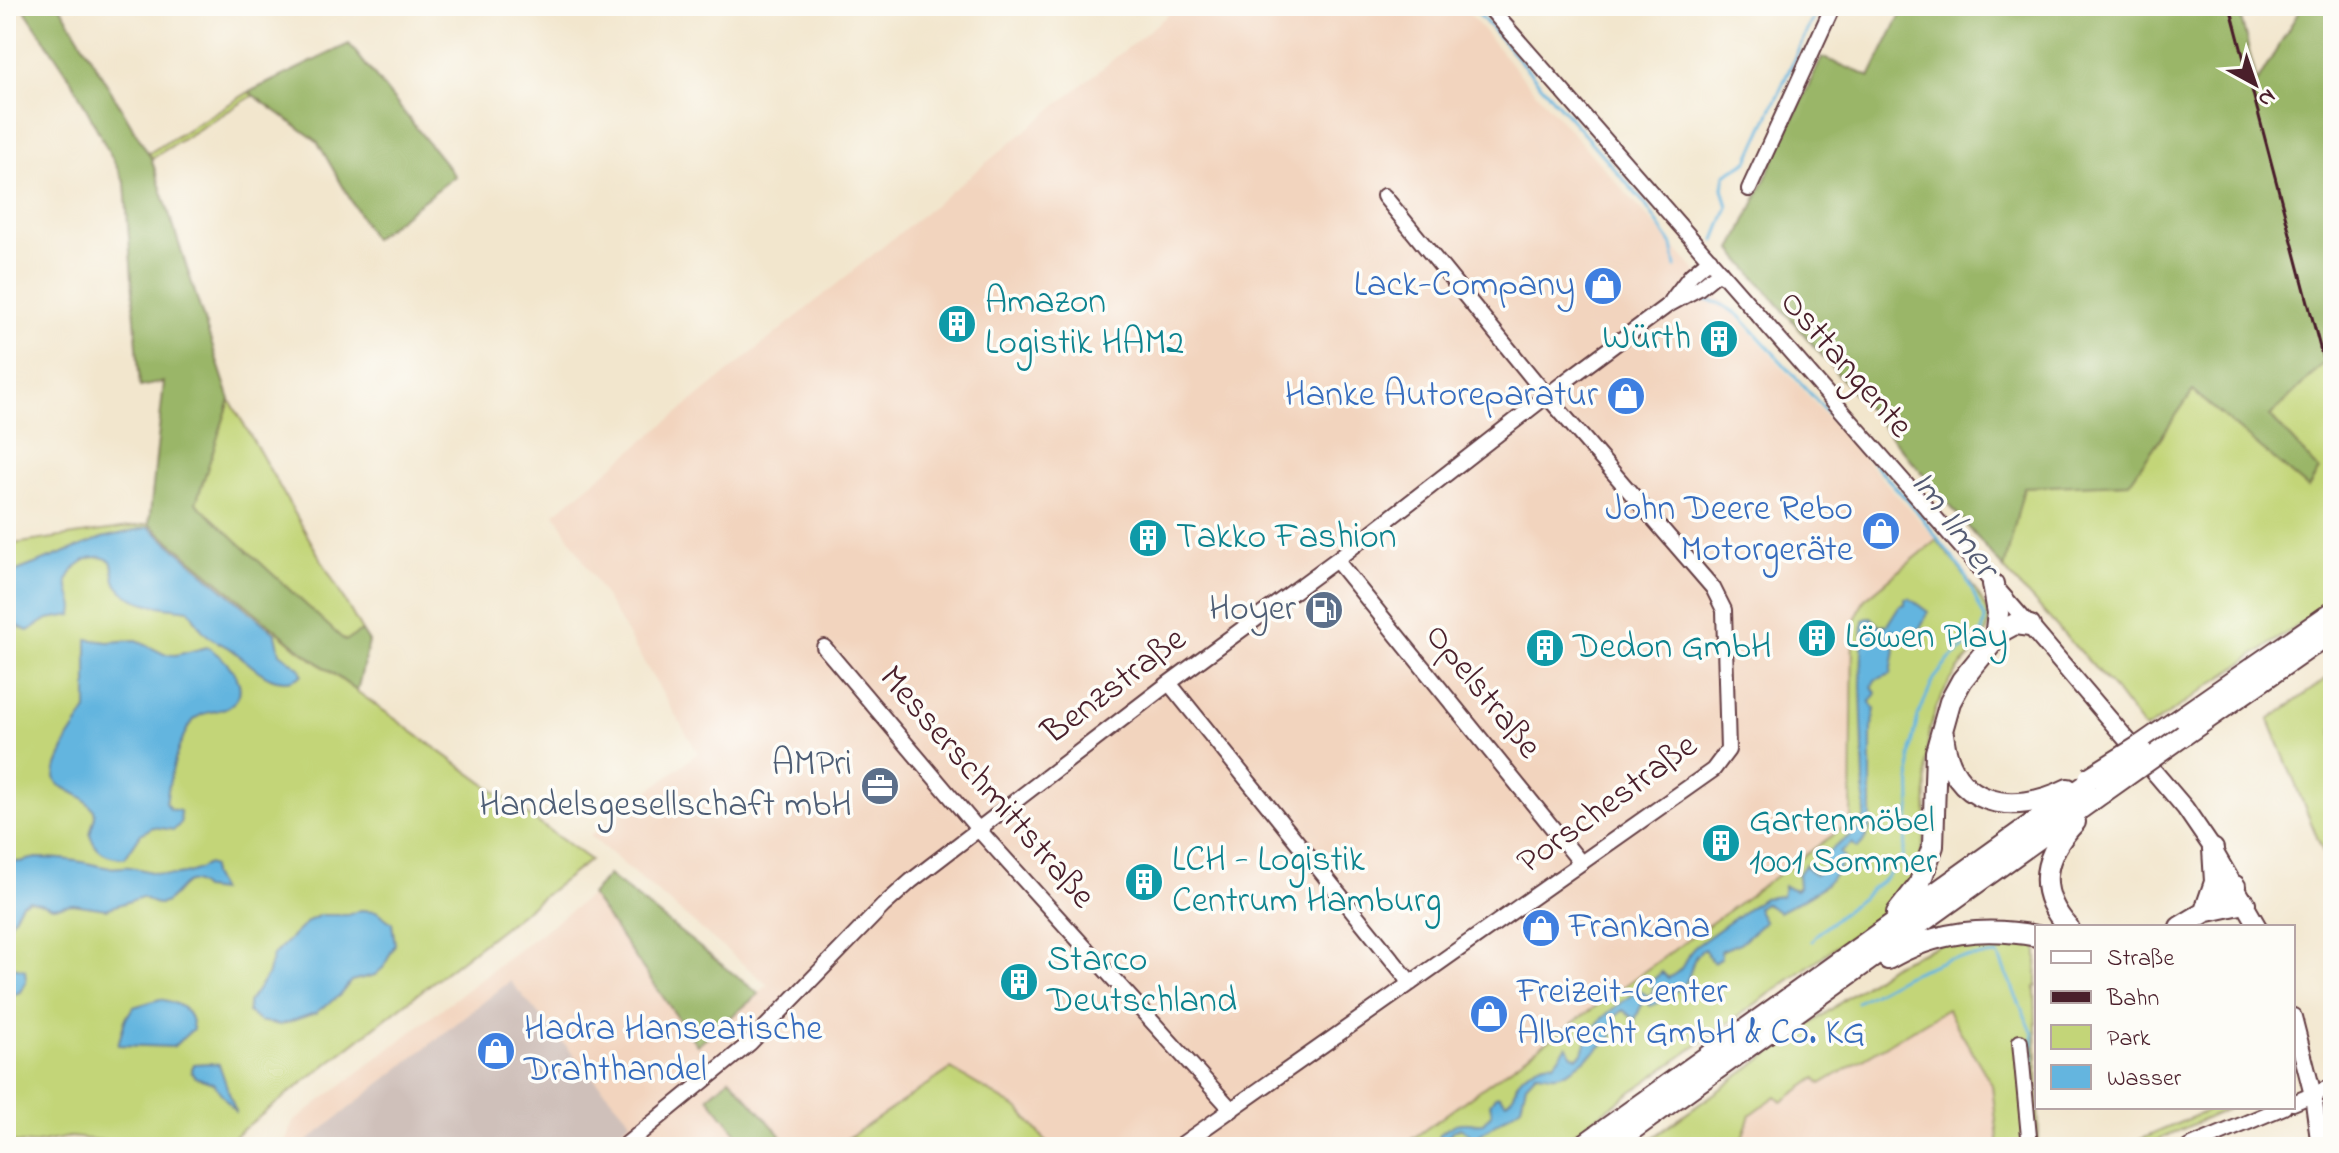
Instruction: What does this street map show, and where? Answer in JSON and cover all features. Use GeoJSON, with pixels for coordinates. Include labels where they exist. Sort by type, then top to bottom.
{"type":"FeatureCollection","features":[{"type":"Feature","properties":{"kind":"highway"},"geometry":{"type":"LineString","coordinates":[[1993,584],[1998,613],[1995,638]]}},
{"type":"Feature","properties":{"kind":"highway"},"geometry":{"type":"LineString","coordinates":[[1608,1147],[1801,1009],[2140,746],[2179,729],[2333,612]]}},
{"type":"Feature","properties":{"kind":"highway"},"geometry":{"type":"LineString","coordinates":[[1872,939],[1905,905],[1928,864],[1935,828],[1934,767],[1942,726],[1957,688],[1995,638],[2010,625],[2019,623],[2030,626]]}},
{"type":"Feature","properties":{"kind":"highway"},"geometry":{"type":"LineString","coordinates":[[1981,658],[2030,626]]}},
{"type":"Feature","properties":{"kind":"highway"},"geometry":{"type":"LineString","coordinates":[[1581,1147],[2094,784],[2333,631]]}},
{"type":"Feature","properties":{"kind":"highway"},"geometry":{"type":"LineString","coordinates":[[1942,726],[1945,749],[1958,777],[1975,793],[1993,802],[2015,805],[2032,802],[2094,784]]}},
{"type":"Feature","properties":{"kind":"highway"},"geometry":{"type":"LineString","coordinates":[[2066,925],[2057,914],[2048,893],[2047,865],[2094,784]]}},
{"type":"Feature","properties":{"kind":"highway"},"geometry":{"type":"LineString","coordinates":[[2205,912],[2215,882],[2213,849]]}},
{"type":"Feature","properties":{"kind":"highway"},"geometry":{"type":"LineString","coordinates":[[2183,925],[2240,894]]}},
{"type":"Feature","properties":{"kind":"highway"},"geometry":{"type":"LineString","coordinates":[[1801,1009],[1895,954],[1926,940],[1963,931],[1989,930],[2035,936]]}},
{"type":"Feature","properties":{"kind":"main road","name":"Osttangente"},"geometry":{"type":"LineString","coordinates":[[2030,626],[2161,778],[2213,849],[2257,925]]}},
{"type":"Feature","properties":{"kind":"main road"},"geometry":{"type":"LineString","coordinates":[[2295,1025],[2313,1095],[2320,1147]]}},
{"type":"Feature","properties":{"kind":"street","name":"Osttangente"},"geometry":{"type":"LineString","coordinates":[[1488,6],[2030,626]]}},
{"type":"Feature","properties":{"kind":"street"},"geometry":{"type":"LineString","coordinates":[[1749,189],[1833,6]]}},
{"type":"Feature","properties":{"kind":"street"},"geometry":{"type":"LineString","coordinates":[[1384,196],[1547,396]]}},
{"type":"Feature","properties":{"kind":"street","name":"Benzstraße"},"geometry":{"type":"LineString","coordinates":[[1668,305],[1691,275],[1710,259]]}},
{"type":"Feature","properties":{"kind":"street","name":"Benzstraße"},"geometry":{"type":"LineString","coordinates":[[623,1147],[750,1043],[896,894],[1547,396],[1668,305],[1699,288],[1720,271]]}},
{"type":"Feature","properties":{"kind":"street","name":"Porschestraße"},"geometry":{"type":"LineString","coordinates":[[1178,1147],[1713,770],[1728,750],[1724,610],[1713,588],[1547,396]]}},
{"type":"Feature","properties":{"kind":"street","name":"Opelstraße"},"geometry":{"type":"LineString","coordinates":[[1336,560],[1581,863]]}},
{"type":"Feature","properties":{"kind":"street","name":"Messerschmittstraße"},"geometry":{"type":"LineString","coordinates":[[824,647],[978,829],[1232,1110]]}},
{"type":"Feature","properties":{"kind":"street"},"geometry":{"type":"LineString","coordinates":[[1169,683],[1411,983]]}},
{"type":"Feature","properties":{"kind":"street"},"geometry":{"type":"LineString","coordinates":[[2020,1042],[2030,1147]]}},
{"type":"Feature","properties":{"kind":"street"},"geometry":{"type":"LineString","coordinates":[[2295,1102],[2333,1086]]}},
{"type":"Feature","properties":{"kind":"street"},"geometry":{"type":"LineString","coordinates":[[2189,1147],[2279,1109]]}},
{"type":"Feature","properties":{"kind":"shaded area"},"geometry":{"type":"Polygon","coordinates":[[[1179,6],[1463,6],[1524,79],[1937,540],[1864,600],[1853,624],[1851,821],[1401,1147],[284,1147],[293,1122],[591,895],[697,1044],[768,985],[590,836],[698,753],[555,513],[1179,6]]]}},
{"type":"Feature","properties":{"kind":"shaded area","name":"Hadra Hanseatische Drahthandel"},"geometry":{"type":"Polygon","coordinates":[[[510,981],[631,1121],[600,1147],[300,1147],[510,981]]]}},
{"type":"Feature","properties":{"kind":"shaded area"},"geometry":{"type":"Polygon","coordinates":[[[1947,1009],[1992,1085],[1999,1147],[1739,1147],[1750,1115],[1777,1095],[1782,1101],[1817,1078],[1821,1084],[1947,1009]]]}},
{"type":"Feature","properties":{"kind":"green space"},"geometry":{"type":"Polygon","coordinates":[[[22,6],[60,6],[151,158],[230,400],[196,503],[345,641],[362,631],[369,642],[357,691],[297,647],[149,524],[164,382],[140,387],[125,183],[71,79],[22,6]]]}},
{"type":"Feature","properties":{"kind":"green space"},"geometry":{"type":"Polygon","coordinates":[[[1905,6],[2238,6],[2257,83],[2302,6],[2333,6],[2333,354],[2270,416],[2319,470],[2308,488],[2193,391],[2129,483],[2024,487],[2004,569],[1732,250],[1822,57],[1870,77],[1905,6]]]}},
{"type":"Feature","properties":{"kind":"green space"},"geometry":{"type":"Polygon","coordinates":[[[349,44],[455,176],[373,239],[317,141],[249,92],[349,44]]]}},
{"type":"Feature","properties":{"kind":"green space"},"geometry":{"type":"Polygon","coordinates":[[[249,92],[254,95],[152,158],[149,153],[249,92]]]}},
{"type":"Feature","properties":{"kind":"green space"},"geometry":{"type":"Polygon","coordinates":[[[2327,360],[2333,383],[2333,601],[2145,730],[2115,690],[2004,569],[2024,486],[2129,483],[2193,391],[2307,487],[2319,470],[2270,416],[2327,360]]]}},
{"type":"Feature","properties":{"kind":"green space"},"geometry":{"type":"Polygon","coordinates":[[[230,400],[362,631],[345,642],[195,503],[230,400]]]}},
{"type":"Feature","properties":{"kind":"green space"},"geometry":{"type":"Polygon","coordinates":[[[149,524],[297,648],[590,860],[224,1144],[212,1147],[161,1147],[70,1137],[32,1144],[6,1142],[6,545],[149,524]]]}},
{"type":"Feature","properties":{"kind":"green space"},"geometry":{"type":"Polygon","coordinates":[[[1937,540],[1983,603],[1989,622],[1981,643],[1953,677],[1935,711],[1927,758],[1923,849],[1915,871],[1897,901],[1554,1147],[1401,1147],[1851,822],[1853,624],[1864,600],[1937,540]]]}},
{"type":"Feature","properties":{"kind":"green space"},"geometry":{"type":"Polygon","coordinates":[[[2333,674],[2333,876],[2269,720],[2333,674]]]}},
{"type":"Feature","properties":{"kind":"green space"},"geometry":{"type":"Polygon","coordinates":[[[608,875],[759,994],[697,1045],[591,895],[608,875]]]}},
{"type":"Feature","properties":{"kind":"green space"},"geometry":{"type":"Polygon","coordinates":[[[1962,936],[2035,940],[2035,1109],[2038,1109],[2039,1147],[1999,1147],[1992,1085],[1947,1009],[1821,1084],[1816,1078],[1782,1102],[1776,1096],[1750,1115],[1739,1147],[1640,1147],[1894,964],[1962,936]]]}},
{"type":"Feature","properties":{"kind":"green space"},"geometry":{"type":"Polygon","coordinates":[[[951,1069],[1020,1110],[1051,1147],[835,1147],[951,1069]]]}},
{"type":"Feature","properties":{"kind":"green space"},"geometry":{"type":"Polygon","coordinates":[[[730,1078],[791,1147],[748,1147],[708,1097],[730,1078]]]}},
{"type":"Feature","properties":{"kind":"green space"},"geometry":{"type":"Polygon","coordinates":[[[2211,1109],[2228,1109],[2142,1147],[2123,1147],[2211,1109]]]}},
{"type":"Feature","properties":{"kind":"water"},"geometry":{"type":"Polygon","coordinates":[[[149,527],[276,634],[280,653],[300,668],[302,675],[284,681],[266,676],[206,634],[189,610],[150,604],[131,597],[117,585],[111,561],[104,558],[85,560],[70,575],[67,581],[73,615],[48,619],[28,631],[14,622],[8,608],[6,575],[102,538],[149,527]]]}},
{"type":"Feature","properties":{"kind":"water"},"geometry":{"type":"Polygon","coordinates":[[[1909,598],[1928,612],[1920,628],[1910,638],[1892,629],[1889,634],[1895,649],[1891,674],[1875,680],[1872,687],[1876,693],[1870,702],[1875,709],[1871,732],[1871,816],[1868,834],[1861,845],[1857,848],[1852,843],[1840,853],[1844,857],[1833,876],[1808,896],[1779,912],[1764,903],[1757,908],[1765,922],[1740,943],[1720,951],[1721,957],[1714,963],[1704,949],[1694,961],[1685,983],[1664,1000],[1650,1006],[1647,1002],[1642,1004],[1635,1020],[1623,1010],[1613,1017],[1612,1037],[1577,1065],[1556,1075],[1536,1073],[1526,1084],[1521,1106],[1475,1138],[1460,1128],[1452,1131],[1447,1139],[1451,1147],[1437,1147],[1440,1134],[1453,1125],[1483,1123],[1492,1113],[1490,1104],[1495,1096],[1499,1095],[1506,1102],[1522,1076],[1531,1069],[1554,1063],[1567,1046],[1572,1055],[1577,1057],[1583,1053],[1597,1024],[1612,1010],[1639,990],[1648,996],[1653,992],[1652,981],[1662,972],[1668,978],[1675,974],[1696,946],[1763,898],[1782,896],[1784,886],[1796,890],[1799,887],[1798,875],[1805,865],[1814,875],[1825,870],[1824,855],[1860,828],[1865,816],[1861,685],[1863,620],[1871,617],[1879,625],[1887,625],[1899,606],[1909,598]]]}},
{"type":"Feature","properties":{"kind":"water"},"geometry":{"type":"Polygon","coordinates":[[[87,639],[108,642],[136,640],[164,654],[176,655],[207,647],[222,658],[239,682],[237,699],[225,708],[198,717],[183,737],[166,803],[170,809],[180,811],[181,823],[174,830],[153,827],[141,834],[125,858],[113,857],[99,850],[90,834],[94,810],[83,798],[59,785],[55,778],[68,739],[87,710],[87,639]]]}},
{"type":"Feature","properties":{"kind":"water"},"geometry":{"type":"Polygon","coordinates":[[[36,858],[71,860],[108,868],[130,867],[169,875],[187,873],[208,864],[212,867],[212,875],[220,891],[203,889],[191,882],[161,904],[142,897],[106,909],[73,904],[53,907],[29,900],[22,903],[6,931],[6,860],[19,862],[36,858]]]}},
{"type":"Feature","properties":{"kind":"water"},"geometry":{"type":"Polygon","coordinates":[[[360,910],[376,911],[392,923],[395,944],[384,967],[375,975],[351,981],[340,995],[315,1013],[280,1025],[259,1021],[248,1012],[248,1003],[267,976],[273,955],[308,921],[320,915],[348,915],[360,910]]]}},
{"type":"Feature","properties":{"kind":"water"},"geometry":{"type":"Polygon","coordinates":[[[6,965],[25,970],[26,981],[20,992],[6,998],[6,965]]]}},
{"type":"Feature","properties":{"kind":"water"},"geometry":{"type":"Polygon","coordinates":[[[160,999],[173,1002],[187,1011],[193,1029],[173,1047],[118,1045],[125,1020],[133,1007],[160,999]]]}},
{"type":"Feature","properties":{"kind":"water"},"geometry":{"type":"Polygon","coordinates":[[[194,1064],[219,1064],[236,1113],[213,1083],[195,1077],[191,1072],[194,1064]]]}},
{"type":"Feature","properties":{"kind":"waterway"},"geometry":{"type":"LineString","coordinates":[[1472,6],[1645,204],[1672,245],[1676,267]]}},
{"type":"Feature","properties":{"kind":"waterway"},"geometry":{"type":"LineString","coordinates":[[1715,240],[1728,207],[1723,188],[1725,175],[1748,161],[1818,6]]}},
{"type":"Feature","properties":{"kind":"waterway","name":"Im Ilmer"},"geometry":{"type":"LineString","coordinates":[[1702,299],[1719,303],[1739,315],[1917,511],[1964,573],[1985,619],[1982,633],[1950,659],[1934,679],[1918,716],[1910,755],[1911,806],[1903,856],[1887,877],[1812,941]]}},
{"type":"Feature","properties":{"kind":"waterway","name":"Im Ilmer"},"geometry":{"type":"LineString","coordinates":[[1857,1002],[1905,976],[1948,959],[1998,955],[2033,1034],[2032,1097]]}},
{"type":"Feature","properties":{"kind":"railway"},"geometry":{"type":"LineString","coordinates":[[2230,6],[2333,397]]}},
{"type":"Feature","properties":{"kind":"place","name":"Lack-Company"},"geometry":{"type":"Point","coordinates":[1603,286]}},
{"type":"Feature","properties":{"kind":"place","name":"Amazon Logistik HAM2"},"geometry":{"type":"Point","coordinates":[957,324]}},
{"type":"Feature","properties":{"kind":"place","name":"Würth"},"geometry":{"type":"Point","coordinates":[1719,339]}},
{"type":"Feature","properties":{"kind":"place","name":"Hanke Autoreparatur"},"geometry":{"type":"Point","coordinates":[1626,396]}},
{"type":"Feature","properties":{"kind":"place","name":"John Deere Rebo Motorgeräte"},"geometry":{"type":"Point","coordinates":[1881,531]}},
{"type":"Feature","properties":{"kind":"place","name":"Takko Fashion"},"geometry":{"type":"Point","coordinates":[1148,538]}},
{"type":"Feature","properties":{"kind":"place","name":"Hoyer"},"geometry":{"type":"Point","coordinates":[1324,610]}},
{"type":"Feature","properties":{"kind":"place","name":"Löwen Play"},"geometry":{"type":"Point","coordinates":[1817,638]}},
{"type":"Feature","properties":{"kind":"place","name":"Dedon GmbH"},"geometry":{"type":"Point","coordinates":[1545,648]}},
{"type":"Feature","properties":{"kind":"place","name":"AMPri Handelsgesellschaft mbH"},"geometry":{"type":"Point","coordinates":[880,786]}},
{"type":"Feature","properties":{"kind":"place","name":"Gartenmöbel 1001 Sommer"},"geometry":{"type":"Point","coordinates":[1721,843]}},
{"type":"Feature","properties":{"kind":"place","name":"LCH - Logistik Centrum Hamburg"},"geometry":{"type":"Point","coordinates":[1144,882]}},
{"type":"Feature","properties":{"kind":"place","name":"Frankana"},"geometry":{"type":"Point","coordinates":[1541,928]}},
{"type":"Feature","properties":{"kind":"place","name":"Starco Deutschland"},"geometry":{"type":"Point","coordinates":[1019,982]}},
{"type":"Feature","properties":{"kind":"place","name":"Freizeit-Center Albrecht GmbH & Co. KG"},"geometry":{"type":"Point","coordinates":[1489,1014]}},
{"type":"Feature","properties":{"kind":"place","name":"Hadra Hanseatische Drahthandel"},"geometry":{"type":"Point","coordinates":[496,1051]}}]}
